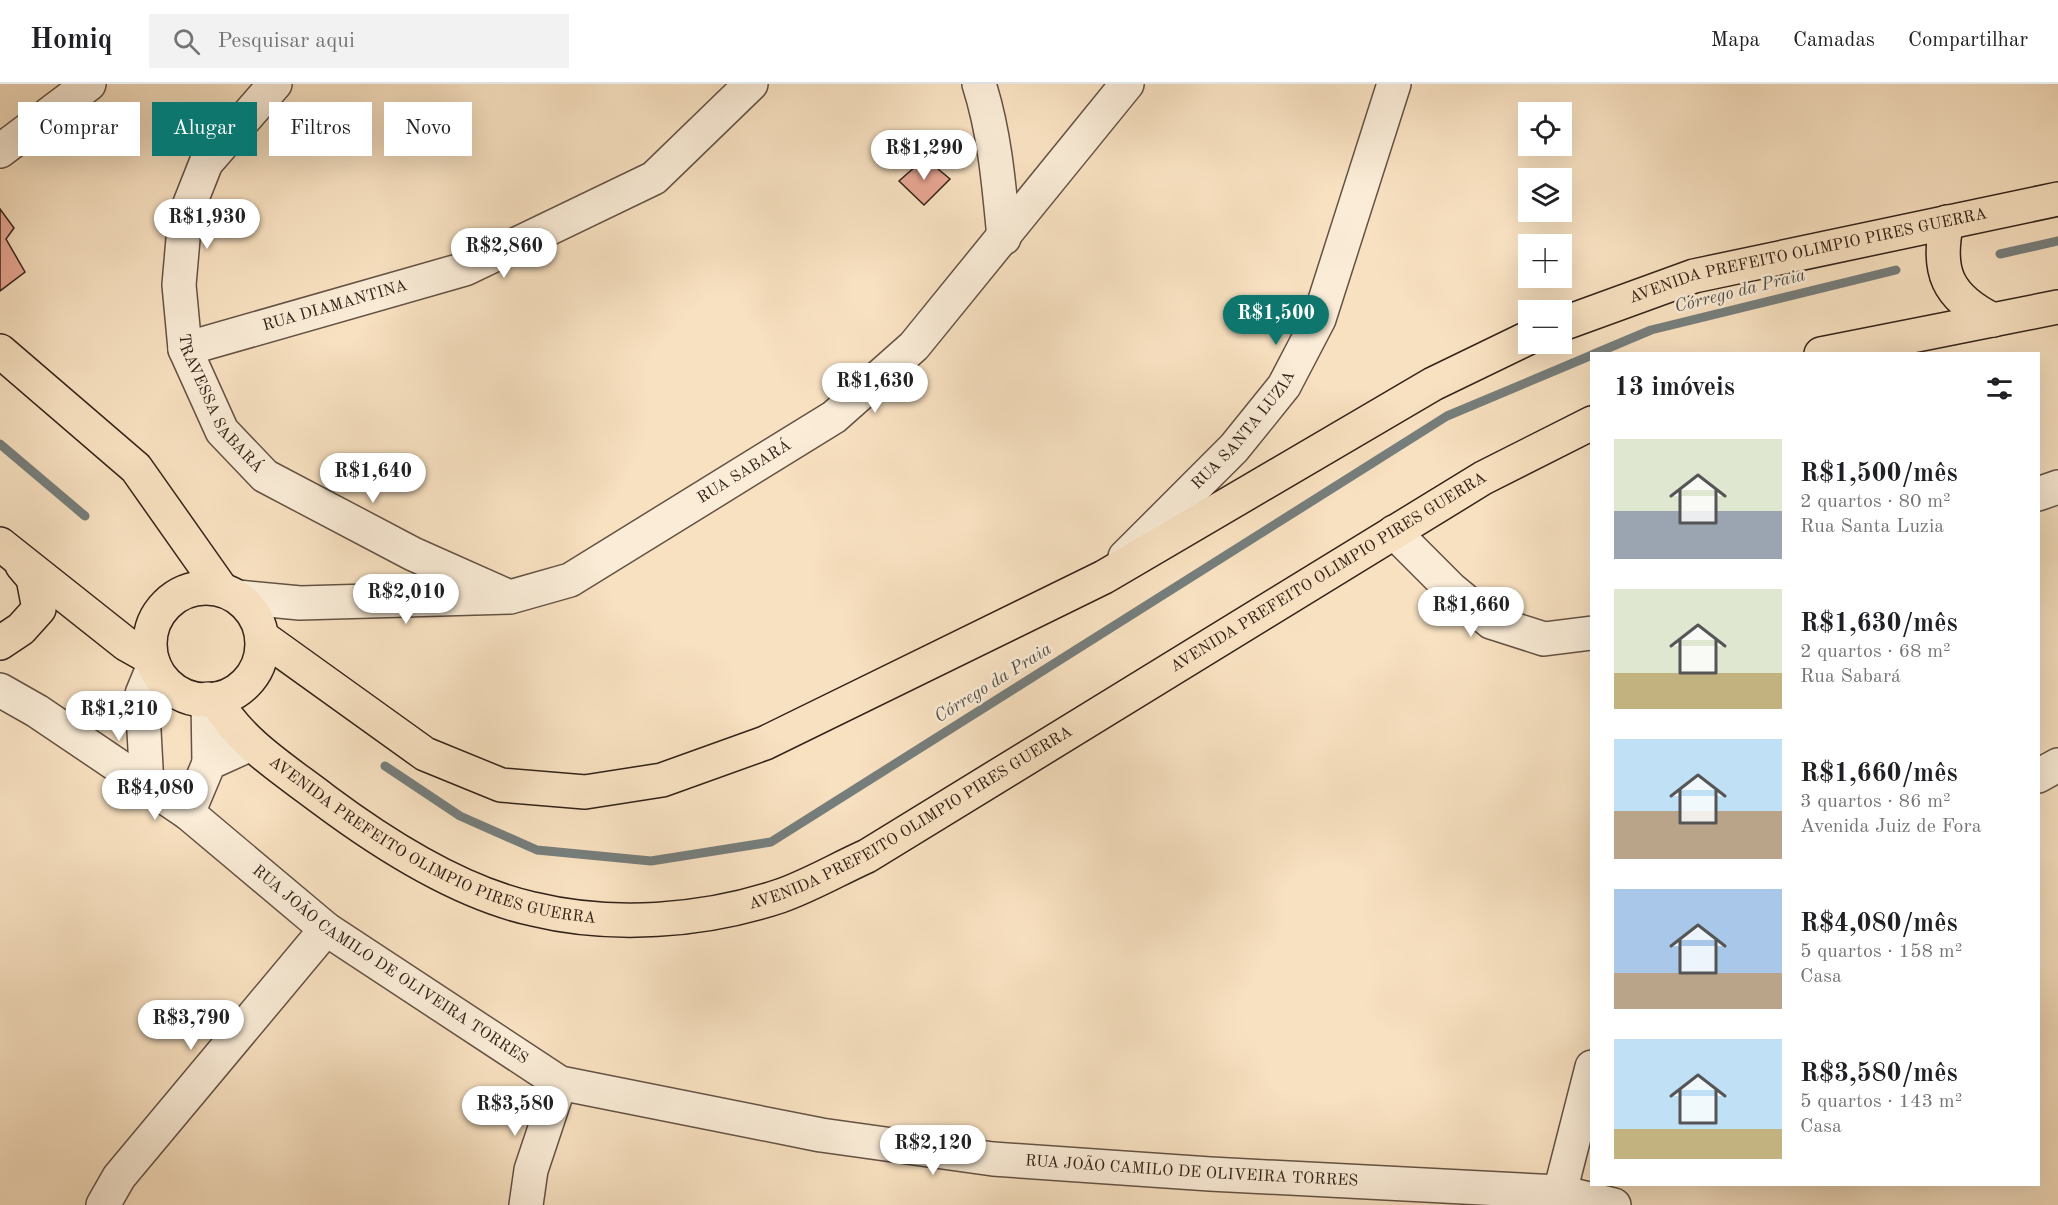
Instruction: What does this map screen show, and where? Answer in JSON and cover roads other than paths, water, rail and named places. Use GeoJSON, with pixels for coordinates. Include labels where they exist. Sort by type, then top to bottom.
{"type":"FeatureCollection","features":[{"type":"Feature","properties":{"kind":"main road","name":"AVENIDA PREFEITO OLIMPIO PIRES GUERRA"},"geometry":{"type":"LineString","coordinates":[[1572,320],[1694,276],[2058,199]]}},
{"type":"Feature","properties":{"kind":"main road"},"geometry":{"type":"LineString","coordinates":[[1947,222],[1942,257],[1946,277],[1955,294],[1973,310],[1993,320]]}},
{"type":"Feature","properties":{"kind":"main road"},"geometry":{"type":"LineString","coordinates":[[1831,352],[2058,307]]}},
{"type":"Feature","properties":{"kind":"main road"},"geometry":{"type":"LineString","coordinates":[[261,632],[424,754],[501,785],[585,792],[662,780],[765,743],[1104,577],[1433,384],[1518,343]]}},
{"type":"Feature","properties":{"kind":"main road"},"geometry":{"type":"LineString","coordinates":[[0,351],[136,468],[230,593],[252,610],[261,632],[262,655],[256,671],[245,684],[231,694],[211,699],[195,699],[178,692],[164,680],[153,662],[149,641],[153,624],[161,610],[173,598],[188,590],[205,587],[230,593]]}},
{"type":"Feature","properties":{"kind":"main road","name":"AVENIDA PREFEITO OLIMPIO PIRES GUERRA"},"geometry":{"type":"LineString","coordinates":[[211,699],[251,744],[358,825],[462,885],[532,909],[609,920],[687,918],[780,896],[867,856],[1483,478],[1590,424]]}},
{"type":"Feature","properties":{"kind":"main road"},"geometry":{"type":"LineString","coordinates":[[9,551],[126,644],[153,662]]}},
{"type":"Feature","properties":{"kind":"main road"},"geometry":{"type":"LineString","coordinates":[[0,643],[21,628],[39,609],[33,578],[9,551]]}},
{"type":"Feature","properties":{"kind":"street"},"geometry":{"type":"LineString","coordinates":[[0,151],[89,84]]}},
{"type":"Feature","properties":{"kind":"street","name":"TRAVESSA SABARÁ"},"geometry":{"type":"LineString","coordinates":[[275,84],[206,163],[185,216],[179,285],[185,349],[222,431],[265,476],[413,554],[510,597]]}},
{"type":"Feature","properties":{"kind":"street","name":"RUA DIAMANTINA"},"geometry":{"type":"LineString","coordinates":[[185,349],[465,269],[654,178],[751,84]]}},
{"type":"Feature","properties":{"kind":"street"},"geometry":{"type":"LineString","coordinates":[[978,84],[986,106],[996,162],[1004,238]]}},
{"type":"Feature","properties":{"kind":"street","name":"RUA SABARÁ"},"geometry":{"type":"LineString","coordinates":[[230,593],[300,603],[510,597],[570,580],[834,417],[914,346],[1127,84]]}},
{"type":"Feature","properties":{"kind":"street","name":"RUA SANTA LUZIA"},"geometry":{"type":"LineString","coordinates":[[1104,577],[1234,448],[1284,386],[1319,319],[1394,84]]}},
{"type":"Feature","properties":{"kind":"street"},"geometry":{"type":"LineString","coordinates":[[2040,493],[2058,488]]}},
{"type":"Feature","properties":{"kind":"street"},"geometry":{"type":"LineString","coordinates":[[1394,532],[1451,589],[1491,622],[1544,639],[1590,633]]}},
{"type":"Feature","properties":{"kind":"street"},"geometry":{"type":"LineString","coordinates":[[261,632],[300,603]]}},
{"type":"Feature","properties":{"kind":"street"},"geometry":{"type":"LineString","coordinates":[[147,786],[142,694],[153,662]]}},
{"type":"Feature","properties":{"kind":"street","name":"RUA JOÃO CAMILO DE OLIVEIRA TORRES"},"geometry":{"type":"LineString","coordinates":[[0,690],[37,711],[188,813],[326,929],[560,1083],[821,1135],[993,1159],[1210,1174],[1560,1192],[1614,1205]]}},
{"type":"Feature","properties":{"kind":"street"},"geometry":{"type":"LineString","coordinates":[[188,813],[209,763],[211,699]]}},
{"type":"Feature","properties":{"kind":"street"},"geometry":{"type":"LineString","coordinates":[[209,763],[251,744]]}},
{"type":"Feature","properties":{"kind":"street"},"geometry":{"type":"LineString","coordinates":[[2040,775],[2058,765]]}},
{"type":"Feature","properties":{"kind":"street"},"geometry":{"type":"LineString","coordinates":[[103,1205],[119,1177],[326,929]]}},
{"type":"Feature","properties":{"kind":"street"},"geometry":{"type":"LineString","coordinates":[[1560,1192],[1590,1075]]}},
{"type":"Feature","properties":{"kind":"street"},"geometry":{"type":"LineString","coordinates":[[526,1205],[531,1170],[560,1083]]}},
{"type":"Feature","properties":{"kind":"waterway","name":"Córrego da Praia"},"geometry":{"type":"LineString","coordinates":[[2000,254],[2058,241]]}},
{"type":"Feature","properties":{"kind":"waterway","name":"Córrego da Praia"},"geometry":{"type":"LineString","coordinates":[[1599,352],[1651,330],[1896,270]]}},
{"type":"Feature","properties":{"kind":"waterway","name":"Córrego da Praia"},"geometry":{"type":"LineString","coordinates":[[385,766],[460,816],[537,850],[651,861],[771,842],[1447,416],[1590,356]]}},
{"type":"Feature","properties":{"kind":"waterway","name":"Córrego da Praia"},"geometry":{"type":"LineString","coordinates":[[0,444],[85,516]]}}]}
